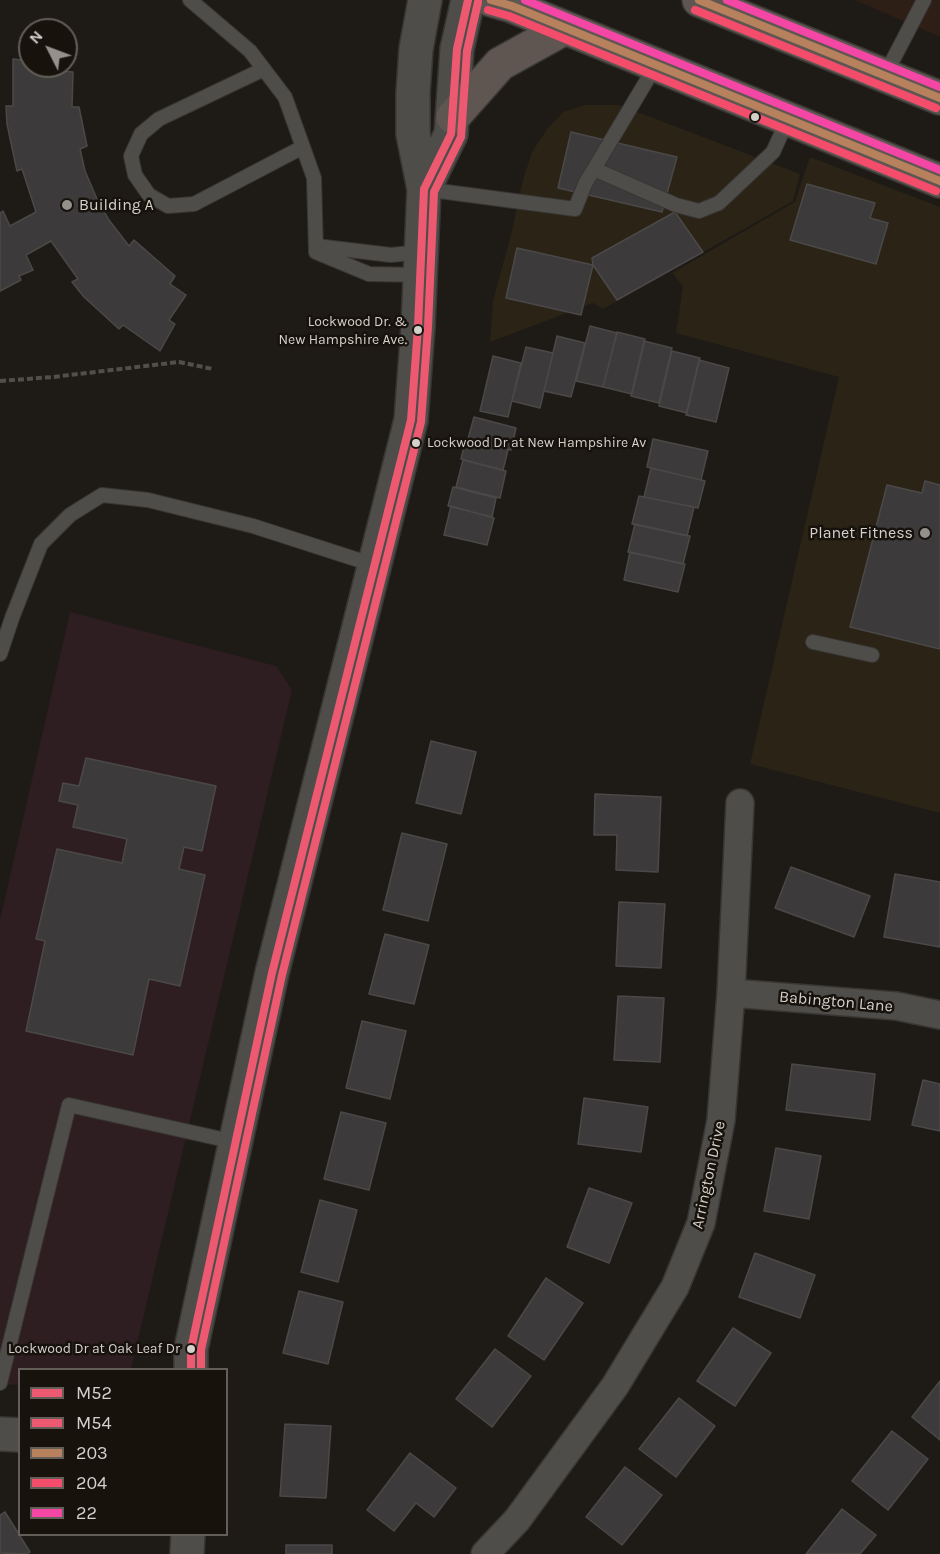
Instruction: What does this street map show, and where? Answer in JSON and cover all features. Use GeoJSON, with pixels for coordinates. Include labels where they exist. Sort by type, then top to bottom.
{"type":"FeatureCollection","features":[{"type":"Feature","properties":{"kind":"main road"},"geometry":{"type":"LineString","coordinates":[[491,0],[512,6],[940,181]]}},
{"type":"Feature","properties":{"kind":"main road"},"geometry":{"type":"LineString","coordinates":[[700,0],[940,98]]}},
{"type":"Feature","properties":{"kind":"main road"},"geometry":{"type":"LineString","coordinates":[[453,117],[500,64],[565,28]]}},
{"type":"Feature","properties":{"kind":"street"},"geometry":{"type":"LineString","coordinates":[[191,1368],[191,1349],[272,973],[411,420],[424,189],[413,134],[412,106],[416,49],[425,0]]}},
{"type":"Feature","properties":{"kind":"street"},"geometry":{"type":"LineString","coordinates":[[424,189],[451,134],[457,49],[468,0]]}},
{"type":"Feature","properties":{"kind":"street","name":"Arrington Drive"},"geometry":{"type":"LineString","coordinates":[[485,1554],[516,1520],[615,1386],[675,1287],[701,1223],[721,1119],[731,993],[740,803]]}},
{"type":"Feature","properties":{"kind":"street","name":"Babington Lane"},"geometry":{"type":"LineString","coordinates":[[731,993],[896,1006],[940,1015]]}},
{"type":"Feature","properties":{"kind":"street"},"geometry":{"type":"LineString","coordinates":[[0,1434],[18,1435]]}},
{"type":"Feature","properties":{"kind":"street"},"geometry":{"type":"LineString","coordinates":[[188,1536],[188,1554]]}},
{"type":"Feature","properties":{"kind":"lane"},"geometry":{"type":"LineString","coordinates":[[190,0],[250,51],[285,97],[314,178],[316,249]]}},
{"type":"Feature","properties":{"kind":"lane"},"geometry":{"type":"LineString","coordinates":[[885,75],[924,0]]}},
{"type":"Feature","properties":{"kind":"lane"},"geometry":{"type":"LineString","coordinates":[[424,189],[575,209],[585,184],[656,65]]}},
{"type":"Feature","properties":{"kind":"lane"},"geometry":{"type":"LineString","coordinates":[[264,69],[159,119],[141,134],[130,156],[135,176],[149,195],[168,206],[194,204],[303,147]]}},
{"type":"Feature","properties":{"kind":"lane"},"geometry":{"type":"LineString","coordinates":[[594,169],[676,205],[699,211],[719,203],[773,152],[788,119]]}},
{"type":"Feature","properties":{"kind":"lane"},"geometry":{"type":"LineString","coordinates":[[316,249],[391,255],[421,263]]}},
{"type":"Feature","properties":{"kind":"lane"},"geometry":{"type":"LineString","coordinates":[[316,249],[369,274],[421,263]]}},
{"type":"Feature","properties":{"kind":"lane"},"geometry":{"type":"LineString","coordinates":[[0,654],[41,544],[70,515],[102,495],[148,500],[253,526],[375,565]]}},
{"type":"Feature","properties":{"kind":"lane"},"geometry":{"type":"LineString","coordinates":[[813,642],[872,655]]}},
{"type":"Feature","properties":{"kind":"lane"},"geometry":{"type":"LineString","coordinates":[[0,1383],[69,1106],[235,1142]]}},
{"type":"Feature","properties":{"kind":"path"},"geometry":{"type":"LineString","coordinates":[[0,381],[179,362],[213,369]]}},
{"type":"Feature","properties":{"kind":"shaded area"},"geometry":{"type":"Polygon","coordinates":[[[855,0],[940,0],[940,37],[855,0]]]}},
{"type":"Feature","properties":{"kind":"shaded area"},"geometry":{"type":"Polygon","coordinates":[[[585,105],[619,105],[800,174],[793,201],[603,309],[593,303],[490,342],[493,301],[532,152],[548,128],[563,112],[585,105]]]}},
{"type":"Feature","properties":{"kind":"shaded area"},"geometry":{"type":"Polygon","coordinates":[[[810,157],[940,207],[940,813],[750,764],[839,377],[676,333],[683,286],[672,273],[795,202],[810,157]]]}},
{"type":"Feature","properties":{"kind":"shaded area"},"geometry":{"type":"Polygon","coordinates":[[[70,612],[276,666],[292,690],[131,1368],[18,1368],[18,1385],[0,1384],[0,920],[70,612]]]}},
{"type":"Feature","properties":{"kind":"building","name":"Building A"},"geometry":{"type":"Polygon","coordinates":[[[13,59],[18,60],[18,78],[73,78],[72,107],[79,107],[87,146],[80,149],[85,171],[97,199],[109,220],[129,246],[134,240],[175,276],[170,284],[186,295],[169,320],[175,324],[160,351],[123,325],[119,329],[84,297],[72,282],[78,279],[51,241],[26,255],[33,270],[19,276],[21,280],[0,291],[0,213],[3,211],[10,226],[36,212],[22,169],[17,171],[7,124],[6,106],[13,106],[13,59]]]}},
{"type":"Feature","properties":{"kind":"building"},"geometry":{"type":"Polygon","coordinates":[[[571,132],[677,157],[662,212],[558,188],[571,132]]]}},
{"type":"Feature","properties":{"kind":"building"},"geometry":{"type":"Polygon","coordinates":[[[807,184],[875,203],[870,218],[888,223],[876,264],[790,240],[807,184]]]}},
{"type":"Feature","properties":{"kind":"building"},"geometry":{"type":"Polygon","coordinates":[[[675,212],[703,252],[617,300],[593,265],[592,258],[675,212]]]}},
{"type":"Feature","properties":{"kind":"building"},"geometry":{"type":"Polygon","coordinates":[[[517,248],[593,265],[581,315],[506,298],[517,248]]]}},
{"type":"Feature","properties":{"kind":"building"},"geometry":{"type":"Polygon","coordinates":[[[590,326],[617,333],[603,387],[576,381],[590,326]]]}},
{"type":"Feature","properties":{"kind":"building"},"geometry":{"type":"Polygon","coordinates":[[[617,332],[645,339],[632,394],[603,387],[617,332]]]}},
{"type":"Feature","properties":{"kind":"building"},"geometry":{"type":"Polygon","coordinates":[[[557,336],[585,343],[571,397],[544,391],[557,336]]]}},
{"type":"Feature","properties":{"kind":"building"},"geometry":{"type":"Polygon","coordinates":[[[644,341],[672,348],[659,403],[631,396],[644,341]]]}},
{"type":"Feature","properties":{"kind":"building"},"geometry":{"type":"Polygon","coordinates":[[[526,347],[553,353],[540,408],[512,401],[526,347]]]}},
{"type":"Feature","properties":{"kind":"building"},"geometry":{"type":"Polygon","coordinates":[[[672,351],[700,358],[687,413],[659,406],[672,351]]]}},
{"type":"Feature","properties":{"kind":"building"},"geometry":{"type":"Polygon","coordinates":[[[493,356],[521,363],[508,417],[480,411],[493,356]]]}},
{"type":"Feature","properties":{"kind":"building"},"geometry":{"type":"Polygon","coordinates":[[[699,360],[729,368],[716,422],[686,415],[699,360]]]}},
{"type":"Feature","properties":{"kind":"building"},"geometry":{"type":"Polygon","coordinates":[[[474,417],[516,428],[511,450],[468,439],[474,417]]]}},
{"type":"Feature","properties":{"kind":"building"},"geometry":{"type":"Polygon","coordinates":[[[466,439],[508,450],[503,470],[461,459],[466,439]]]}},
{"type":"Feature","properties":{"kind":"building"},"geometry":{"type":"Polygon","coordinates":[[[653,439],[708,451],[701,480],[647,467],[653,439]]]}},
{"type":"Feature","properties":{"kind":"building"},"geometry":{"type":"Polygon","coordinates":[[[463,460],[506,471],[500,498],[456,487],[463,460]]]}},
{"type":"Feature","properties":{"kind":"building"},"geometry":{"type":"Polygon","coordinates":[[[651,468],[705,481],[698,508],[644,497],[651,468]]]}},
{"type":"Feature","properties":{"kind":"building"},"geometry":{"type":"Polygon","coordinates":[[[925,481],[940,485],[940,649],[850,627],[887,485],[922,493],[925,481]]]}},
{"type":"Feature","properties":{"kind":"building"},"geometry":{"type":"Polygon","coordinates":[[[453,487],[496,498],[492,517],[448,506],[453,487]]]}},
{"type":"Feature","properties":{"kind":"building"},"geometry":{"type":"Polygon","coordinates":[[[639,496],[694,507],[687,536],[632,524],[639,496]]]}},
{"type":"Feature","properties":{"kind":"building"},"geometry":{"type":"Polygon","coordinates":[[[451,506],[494,518],[487,545],[444,535],[451,506]]]}},
{"type":"Feature","properties":{"kind":"building"},"geometry":{"type":"Polygon","coordinates":[[[635,524],[690,536],[683,564],[628,552],[635,524]]]}},
{"type":"Feature","properties":{"kind":"building"},"geometry":{"type":"Polygon","coordinates":[[[630,552],[685,564],[678,592],[624,580],[630,552]]]}},
{"type":"Feature","properties":{"kind":"building"},"geometry":{"type":"Polygon","coordinates":[[[431,741],[476,752],[461,814],[416,803],[431,741]]]}},
{"type":"Feature","properties":{"kind":"building"},"geometry":{"type":"Polygon","coordinates":[[[86,758],[216,786],[202,851],[184,847],[179,869],[205,875],[180,986],[149,979],[133,1055],[26,1031],[45,941],[36,939],[57,849],[122,863],[127,839],[73,827],[78,805],[59,801],[63,783],[79,786],[86,758]]]}},
{"type":"Feature","properties":{"kind":"building"},"geometry":{"type":"Polygon","coordinates":[[[595,794],[661,797],[658,872],[616,870],[617,835],[594,835],[595,794]]]}},
{"type":"Feature","properties":{"kind":"building"},"geometry":{"type":"Polygon","coordinates":[[[402,833],[447,844],[428,921],[383,910],[402,833]]]}},
{"type":"Feature","properties":{"kind":"building"},"geometry":{"type":"Polygon","coordinates":[[[791,867],[870,896],[854,937],[775,908],[791,867]]]}},
{"type":"Feature","properties":{"kind":"building"},"geometry":{"type":"Polygon","coordinates":[[[895,874],[940,882],[940,947],[884,937],[895,874]]]}},
{"type":"Feature","properties":{"kind":"building"},"geometry":{"type":"Polygon","coordinates":[[[619,902],[665,904],[661,968],[616,966],[619,902]]]}},
{"type":"Feature","properties":{"kind":"building"},"geometry":{"type":"Polygon","coordinates":[[[385,934],[429,945],[414,1004],[369,994],[385,934]]]}},
{"type":"Feature","properties":{"kind":"building"},"geometry":{"type":"Polygon","coordinates":[[[618,996],[664,998],[660,1062],[614,1060],[618,996]]]}},
{"type":"Feature","properties":{"kind":"building"},"geometry":{"type":"Polygon","coordinates":[[[362,1021],[406,1031],[390,1099],[346,1088],[362,1021]]]}},
{"type":"Feature","properties":{"kind":"building"},"geometry":{"type":"Polygon","coordinates":[[[792,1064],[875,1074],[870,1120],[786,1110],[792,1064]]]}},
{"type":"Feature","properties":{"kind":"building"},"geometry":{"type":"Polygon","coordinates":[[[923,1080],[940,1084],[940,1131],[912,1125],[923,1080]]]}},
{"type":"Feature","properties":{"kind":"building"},"geometry":{"type":"Polygon","coordinates":[[[584,1098],[648,1107],[641,1152],[578,1144],[584,1098]]]}},
{"type":"Feature","properties":{"kind":"building"},"geometry":{"type":"Polygon","coordinates":[[[341,1112],[386,1123],[369,1190],[324,1179],[341,1112]]]}},
{"type":"Feature","properties":{"kind":"building"},"geometry":{"type":"Polygon","coordinates":[[[776,1148],[821,1156],[809,1219],[764,1211],[776,1148]]]}},
{"type":"Feature","properties":{"kind":"building"},"geometry":{"type":"Polygon","coordinates":[[[589,1188],[632,1203],[609,1263],[567,1247],[589,1188]]]}},
{"type":"Feature","properties":{"kind":"building"},"geometry":{"type":"Polygon","coordinates":[[[320,1200],[357,1210],[338,1282],[301,1272],[320,1200]]]}},
{"type":"Feature","properties":{"kind":"building"},"geometry":{"type":"Polygon","coordinates":[[[755,1253],[815,1275],[800,1318],[739,1297],[755,1253]]]}},
{"type":"Feature","properties":{"kind":"building"},"geometry":{"type":"Polygon","coordinates":[[[546,1278],[583,1303],[544,1360],[508,1336],[546,1278]]]}},
{"type":"Feature","properties":{"kind":"building"},"geometry":{"type":"Polygon","coordinates":[[[299,1291],[343,1302],[328,1364],[283,1353],[299,1291]]]}},
{"type":"Feature","properties":{"kind":"building"},"geometry":{"type":"Polygon","coordinates":[[[733,1328],[771,1353],[735,1406],[697,1381],[733,1328]]]}},
{"type":"Feature","properties":{"kind":"building"},"geometry":{"type":"Polygon","coordinates":[[[495,1349],[531,1376],[492,1427],[456,1399],[495,1349]]]}},
{"type":"Feature","properties":{"kind":"building"},"geometry":{"type":"Polygon","coordinates":[[[940,1381],[940,1440],[912,1417],[940,1381]]]}},
{"type":"Feature","properties":{"kind":"building"},"geometry":{"type":"Polygon","coordinates":[[[679,1398],[715,1426],[676,1477],[639,1449],[679,1398]]]}},
{"type":"Feature","properties":{"kind":"building"},"geometry":{"type":"Polygon","coordinates":[[[285,1424],[331,1426],[326,1498],[280,1496],[285,1424]]]}},
{"type":"Feature","properties":{"kind":"building"},"geometry":{"type":"Polygon","coordinates":[[[892,1431],[928,1459],[888,1510],[852,1481],[892,1431]]]}},
{"type":"Feature","properties":{"kind":"building"},"geometry":{"type":"Polygon","coordinates":[[[410,1453],[456,1488],[434,1517],[416,1503],[394,1531],[367,1510],[410,1453]]]}},
{"type":"Feature","properties":{"kind":"building"},"geometry":{"type":"Polygon","coordinates":[[[625,1467],[662,1495],[622,1545],[586,1517],[625,1467]]]}},
{"type":"Feature","properties":{"kind":"building"},"geometry":{"type":"Polygon","coordinates":[[[842,1509],[876,1535],[860,1554],[806,1554],[842,1509]]]}},
{"type":"Feature","properties":{"kind":"building"},"geometry":{"type":"Polygon","coordinates":[[[5,1512],[30,1552],[27,1554],[0,1553],[0,1515],[5,1512]]]}},
{"type":"Feature","properties":{"kind":"building"},"geometry":{"type":"Polygon","coordinates":[[[286,1545],[332,1545],[332,1554],[286,1554],[286,1545]]]}},
{"type":"Feature","properties":{"kind":"transit line","name":"M52"},"geometry":{"type":"LineString","coordinates":[[191,1368],[191,1349],[272,973],[411,420],[424,189],[451,134],[457,49],[468,0]]}},
{"type":"Feature","properties":{"kind":"transit line","name":"203"},"geometry":{"type":"LineString","coordinates":[[491,0],[512,6],[940,181]]}},
{"type":"Feature","properties":{"kind":"transit line","name":"22"},"geometry":{"type":"LineString","coordinates":[[525,0],[940,170]]}},
{"type":"Feature","properties":{"kind":"transit line","name":"203"},"geometry":{"type":"LineString","coordinates":[[699,0],[940,98]]}},
{"type":"Feature","properties":{"kind":"transit line","name":"22"},"geometry":{"type":"LineString","coordinates":[[727,0],[940,87]]}},
{"type":"Feature","properties":{"kind":"transit line","name":"M54"},"geometry":{"type":"LineString","coordinates":[[201,1368],[201,1350],[282,975],[421,422],[434,192],[461,137],[467,51],[478,2]]}},
{"type":"Feature","properties":{"kind":"transit line","name":"204"},"geometry":{"type":"LineString","coordinates":[[488,10],[509,16],[936,191]]}},
{"type":"Feature","properties":{"kind":"transit line","name":"204"},"geometry":{"type":"LineString","coordinates":[[695,10],[936,108]]}},
{"type":"Feature","properties":{"kind":"place","name":"Building A"},"geometry":{"type":"Point","coordinates":[67,205]}},
{"type":"Feature","properties":{"kind":"place","name":"Lockwood Dr. & New Hampshire Ave."},"geometry":{"type":"Point","coordinates":[418,330]}},
{"type":"Feature","properties":{"kind":"place","name":"Lockwood Dr at New Hampshire Av"},"geometry":{"type":"Point","coordinates":[416,443]}},
{"type":"Feature","properties":{"kind":"place","name":"Planet Fitness"},"geometry":{"type":"Point","coordinates":[925,533]}},
{"type":"Feature","properties":{"kind":"place","name":"Lockwood Dr at Oak Leaf Dr"},"geometry":{"type":"Point","coordinates":[191,1349]}}]}
